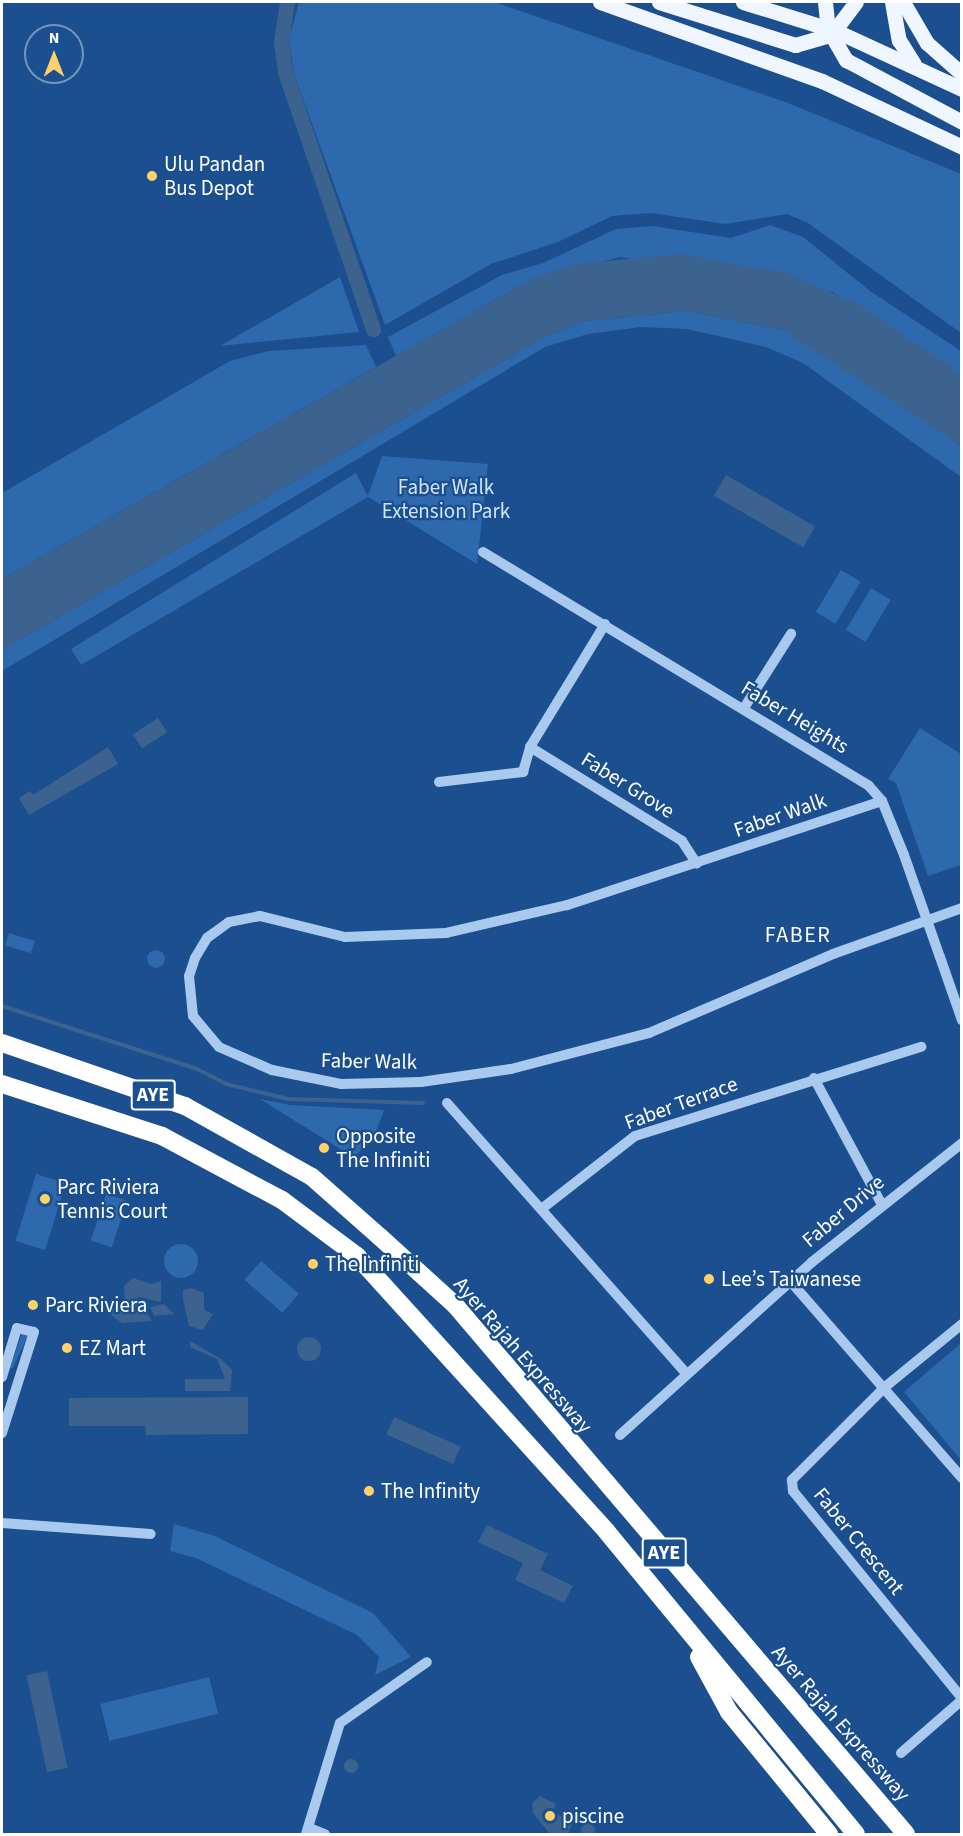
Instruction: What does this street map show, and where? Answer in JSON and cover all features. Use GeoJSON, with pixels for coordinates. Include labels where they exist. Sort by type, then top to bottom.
{"type":"FeatureCollection","features":[{"type":"Feature","properties":{"kind":"highway","name":"Ayer Rajah Expressway"},"geometry":{"type":"LineString","coordinates":[[2,1043],[185,1106],[312,1177],[455,1305],[906,1834]]}},
{"type":"Feature","properties":{"kind":"highway","name":"AYE"},"geometry":{"type":"LineString","coordinates":[[2,1084],[162,1136],[282,1200],[357,1256],[607,1532],[856,1834]]}},
{"type":"Feature","properties":{"kind":"highway"},"geometry":{"type":"LineString","coordinates":[[679,1619],[729,1712],[829,1834]]}},
{"type":"Feature","properties":{"kind":"main road"},"geometry":{"type":"LineString","coordinates":[[600,2],[822,81],[962,147]]}},
{"type":"Feature","properties":{"kind":"main road"},"geometry":{"type":"LineString","coordinates":[[659,2],[783,44],[832,32],[856,2]]}},
{"type":"Feature","properties":{"kind":"main road"},"geometry":{"type":"LineString","coordinates":[[743,2],[832,32],[962,89]]}},
{"type":"Feature","properties":{"kind":"main road"},"geometry":{"type":"LineString","coordinates":[[825,2],[832,32],[860,70],[962,122]]}},
{"type":"Feature","properties":{"kind":"main road"},"geometry":{"type":"LineString","coordinates":[[892,2],[902,48],[918,68]]}},
{"type":"Feature","properties":{"kind":"main road"},"geometry":{"type":"LineString","coordinates":[[903,2],[927,44],[962,74]]}},
{"type":"Feature","properties":{"kind":"street","name":"Faber Heights"},"geometry":{"type":"LineString","coordinates":[[483,552],[851,774],[882,801],[904,855],[962,1020]]}},
{"type":"Feature","properties":{"kind":"street"},"geometry":{"type":"LineString","coordinates":[[439,782],[521,774],[530,747],[605,624]]}},
{"type":"Feature","properties":{"kind":"street"},"geometry":{"type":"LineString","coordinates":[[744,708],[790,634]]}},
{"type":"Feature","properties":{"kind":"street","name":"Faber Grove"},"geometry":{"type":"LineString","coordinates":[[530,747],[682,841],[697,864]]}},
{"type":"Feature","properties":{"kind":"street","name":"Faber Walk"},"geometry":{"type":"LineString","coordinates":[[882,801],[697,864],[558,907],[446,933],[345,937],[260,916],[229,922],[207,938],[195,958],[189,976],[193,1016],[219,1047],[272,1070],[341,1084],[421,1082],[511,1069],[650,1033],[833,954],[962,908]]}},
{"type":"Feature","properties":{"kind":"street","name":"Faber Terrace"},"geometry":{"type":"LineString","coordinates":[[544,1207],[635,1136],[814,1078],[921,1047]]}},
{"type":"Feature","properties":{"kind":"street"},"geometry":{"type":"LineString","coordinates":[[814,1078],[881,1203]]}},
{"type":"Feature","properties":{"kind":"street"},"geometry":{"type":"LineString","coordinates":[[447,1103],[544,1207],[686,1373]]}},
{"type":"Feature","properties":{"kind":"street","name":"Faber Drive"},"geometry":{"type":"LineString","coordinates":[[620,1435],[686,1373],[881,1203],[962,1143]]}},
{"type":"Feature","properties":{"kind":"street"},"geometry":{"type":"LineString","coordinates":[[791,1282],[885,1387],[962,1478]]}},
{"type":"Feature","properties":{"kind":"street"},"geometry":{"type":"LineString","coordinates":[[885,1387],[962,1324]]}},
{"type":"Feature","properties":{"kind":"street"},"geometry":{"type":"LineString","coordinates":[[2,1377],[17,1328],[34,1332],[5,1412],[2,1433]]}},
{"type":"Feature","properties":{"kind":"street","name":"Faber Crescent"},"geometry":{"type":"LineString","coordinates":[[885,1387],[797,1472],[793,1491],[962,1699],[901,1753]]}},
{"type":"Feature","properties":{"kind":"street"},"geometry":{"type":"LineString","coordinates":[[2,1522],[151,1534]]}},
{"type":"Feature","properties":{"kind":"street"},"geometry":{"type":"LineString","coordinates":[[325,1834],[307,1831],[339,1723],[427,1662]]}},
{"type":"Feature","properties":{"kind":"green space"},"geometry":{"type":"Polygon","coordinates":[[[299,2],[494,2],[788,103],[961,174],[961,333],[808,223],[787,214],[725,224],[651,213],[612,216],[558,242],[491,264],[385,325],[294,74],[289,39],[299,2]]]}},
{"type":"Feature","properties":{"kind":"green space"},"geometry":{"type":"Polygon","coordinates":[[[770,225],[803,237],[870,291],[961,351],[961,374],[833,292],[620,257],[530,280],[396,356],[388,337],[502,275],[543,263],[616,229],[652,226],[731,238],[770,225]]]}},
{"type":"Feature","properties":{"kind":"green space"},"geometry":{"type":"Polygon","coordinates":[[[340,277],[359,332],[220,346],[340,277]]]}},
{"type":"Feature","properties":{"kind":"green space"},"geometry":{"type":"Polygon","coordinates":[[[687,311],[782,330],[814,346],[961,446],[961,477],[803,363],[766,347],[687,329],[641,327],[588,334],[545,347],[2,671],[2,650],[543,338],[584,321],[687,311]]]}},
{"type":"Feature","properties":{"kind":"green space"},"geometry":{"type":"Polygon","coordinates":[[[366,345],[376,367],[2,579],[2,493],[230,361],[269,351],[366,345]]]}},
{"type":"Feature","properties":{"kind":"green space","name":"Faber Walk Extension Park"},"geometry":{"type":"Polygon","coordinates":[[[382,456],[488,464],[477,564],[368,497],[81,665],[71,649],[356,473],[368,496],[382,456]]]}},
{"type":"Feature","properties":{"kind":"green space"},"geometry":{"type":"Polygon","coordinates":[[[841,570],[861,582],[835,624],[816,612],[841,570]]]}},
{"type":"Feature","properties":{"kind":"green space"},"geometry":{"type":"Polygon","coordinates":[[[871,588],[891,600],[865,642],[846,630],[871,588]]]}},
{"type":"Feature","properties":{"kind":"green space"},"geometry":{"type":"Polygon","coordinates":[[[920,728],[961,754],[961,865],[928,876],[896,783],[888,779],[920,728]]]}},
{"type":"Feature","properties":{"kind":"green space"},"geometry":{"type":"Polygon","coordinates":[[[9,933],[35,941],[31,953],[5,945],[9,933]]]}},
{"type":"Feature","properties":{"kind":"green space"},"geometry":{"type":"Polygon","coordinates":[[[156,950],[162,953],[165,959],[162,965],[156,968],[150,965],[147,959],[150,953],[156,950]]]}},
{"type":"Feature","properties":{"kind":"green space"},"geometry":{"type":"Polygon","coordinates":[[[260,1099],[290,1105],[384,1110],[373,1140],[353,1157],[260,1099]]]}},
{"type":"Feature","properties":{"kind":"green space","name":"Parc Riviera Tennis Court"},"geometry":{"type":"Polygon","coordinates":[[[36,1174],[66,1183],[45,1250],[16,1241],[36,1174]]]}},
{"type":"Feature","properties":{"kind":"green space"},"geometry":{"type":"Polygon","coordinates":[[[106,1194],[127,1201],[112,1247],[91,1241],[106,1194]]]}},
{"type":"Feature","properties":{"kind":"green space"},"geometry":{"type":"Polygon","coordinates":[[[181,1244],[193,1249],[198,1261],[193,1273],[181,1278],[169,1273],[164,1261],[169,1249],[181,1244]]]}},
{"type":"Feature","properties":{"kind":"green space"},"geometry":{"type":"Polygon","coordinates":[[[261,1261],[299,1294],[282,1313],[245,1280],[261,1261]]]}},
{"type":"Feature","properties":{"kind":"green space"},"geometry":{"type":"Polygon","coordinates":[[[22,1333],[29,1333],[13,1368],[10,1368],[22,1333]]]}},
{"type":"Feature","properties":{"kind":"green space"},"geometry":{"type":"Polygon","coordinates":[[[961,1343],[961,1460],[904,1392],[961,1343]]]}},
{"type":"Feature","properties":{"kind":"green space"},"geometry":{"type":"Polygon","coordinates":[[[174,1524],[215,1536],[373,1613],[411,1657],[375,1675],[379,1657],[357,1635],[196,1558],[170,1551],[174,1524]]]}},
{"type":"Feature","properties":{"kind":"green space"},"geometry":{"type":"Polygon","coordinates":[[[209,1677],[218,1714],[110,1741],[100,1704],[209,1677]]]}},
{"type":"Feature","properties":{"kind":"shaded area"},"geometry":{"type":"Polygon","coordinates":[[[680,254],[787,273],[858,304],[961,374],[961,446],[782,330],[687,311],[584,321],[543,338],[2,650],[2,579],[530,280],[575,264],[680,254]]]}},
{"type":"Feature","properties":{"kind":"shaded area"},"geometry":{"type":"Polygon","coordinates":[[[726,475],[815,526],[803,547],[714,496],[726,475]]]}},
{"type":"Feature","properties":{"kind":"shaded area"},"geometry":{"type":"Polygon","coordinates":[[[158,718],[167,732],[142,749],[133,734],[158,718]]]}},
{"type":"Feature","properties":{"kind":"shaded area"},"geometry":{"type":"Polygon","coordinates":[[[108,747],[118,764],[29,815],[19,798],[30,791],[33,795],[108,747]]]}},
{"type":"Feature","properties":{"kind":"shaded area"},"geometry":{"type":"Polygon","coordinates":[[[133,1278],[151,1284],[161,1281],[161,1302],[140,1297],[125,1302],[124,1286],[133,1278]]]}},
{"type":"Feature","properties":{"kind":"shaded area"},"geometry":{"type":"Polygon","coordinates":[[[191,1288],[204,1293],[204,1310],[213,1314],[203,1330],[189,1326],[183,1290],[191,1288]]]}},
{"type":"Feature","properties":{"kind":"shaded area"},"geometry":{"type":"Polygon","coordinates":[[[140,1301],[152,1321],[122,1323],[107,1312],[107,1305],[140,1301]]]}},
{"type":"Feature","properties":{"kind":"shaded area"},"geometry":{"type":"Polygon","coordinates":[[[164,1304],[174,1314],[154,1316],[150,1307],[164,1304]]]}},
{"type":"Feature","properties":{"kind":"shaded area"},"geometry":{"type":"Polygon","coordinates":[[[309,1337],[317,1341],[321,1349],[317,1357],[309,1361],[301,1357],[297,1349],[301,1341],[309,1337]]]}},
{"type":"Feature","properties":{"kind":"shaded area"},"geometry":{"type":"Polygon","coordinates":[[[190,1341],[221,1359],[232,1370],[230,1391],[185,1391],[185,1379],[225,1379],[217,1359],[190,1347],[190,1341]]]}},
{"type":"Feature","properties":{"kind":"shaded area"},"geometry":{"type":"Polygon","coordinates":[[[248,1397],[248,1434],[146,1435],[145,1426],[69,1426],[69,1398],[248,1397]]]}},
{"type":"Feature","properties":{"kind":"shaded area"},"geometry":{"type":"Polygon","coordinates":[[[394,1417],[461,1447],[453,1464],[386,1434],[394,1417]]]}},
{"type":"Feature","properties":{"kind":"shaded area"},"geometry":{"type":"Polygon","coordinates":[[[487,1525],[548,1554],[540,1570],[573,1586],[564,1603],[515,1580],[523,1563],[478,1542],[487,1525]]]}},
{"type":"Feature","properties":{"kind":"shaded area"},"geometry":{"type":"Polygon","coordinates":[[[47,1671],[68,1768],[47,1772],[26,1675],[47,1671]]]}},
{"type":"Feature","properties":{"kind":"shaded area"},"geometry":{"type":"Polygon","coordinates":[[[351,1759],[356,1761],[358,1766],[356,1771],[351,1773],[346,1771],[344,1766],[346,1761],[351,1759]]]}},
{"type":"Feature","properties":{"kind":"shaded area","name":"piscine"},"geometry":{"type":"Polygon","coordinates":[[[540,1796],[556,1804],[553,1812],[573,1822],[568,1834],[549,1833],[533,1813],[532,1803],[540,1796]]]}},
{"type":"Feature","properties":{"kind":"shaded area"},"geometry":{"type":"Polygon","coordinates":[[[588,1823],[593,1825],[595,1830],[593,1835],[588,1837],[583,1835],[581,1830],[583,1825],[588,1823]]]}},
{"type":"Feature","properties":{"kind":"waterway"},"geometry":{"type":"LineString","coordinates":[[287,2],[281,42],[285,72],[373,329]]}},
{"type":"Feature","properties":{"kind":"waterway"},"geometry":{"type":"LineString","coordinates":[[2,1006],[197,1069],[226,1084],[288,1099],[423,1103]]}},
{"type":"Feature","properties":{"kind":"place","name":"Ulu Pandan Bus Depot"},"geometry":{"type":"Point","coordinates":[152,176]}},
{"type":"Feature","properties":{"kind":"place","name":"Opposite The Infiniti"},"geometry":{"type":"Point","coordinates":[324,1148]}},
{"type":"Feature","properties":{"kind":"place","name":"Parc Riviera Tennis Court"},"geometry":{"type":"Point","coordinates":[45,1199]}},
{"type":"Feature","properties":{"kind":"place","name":"The Infiniti"},"geometry":{"type":"Point","coordinates":[313,1264]}},
{"type":"Feature","properties":{"kind":"place","name":"Lee’s Taiwanese"},"geometry":{"type":"Point","coordinates":[709,1279]}},
{"type":"Feature","properties":{"kind":"place","name":"Parc Riviera"},"geometry":{"type":"Point","coordinates":[33,1305]}},
{"type":"Feature","properties":{"kind":"place","name":"EZ Mart"},"geometry":{"type":"Point","coordinates":[67,1348]}},
{"type":"Feature","properties":{"kind":"place","name":"The Infinity"},"geometry":{"type":"Point","coordinates":[369,1491]}},
{"type":"Feature","properties":{"kind":"place","name":"piscine"},"geometry":{"type":"Point","coordinates":[550,1816]}},
{"type":"Feature","properties":{"kind":"district","name":"FABER"},"geometry":{"type":"Point","coordinates":[798,936]}}]}
